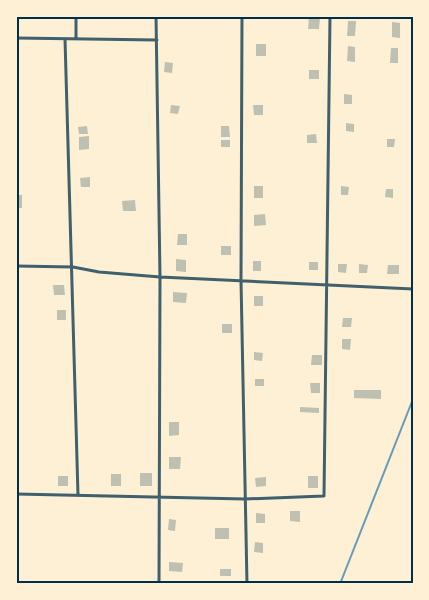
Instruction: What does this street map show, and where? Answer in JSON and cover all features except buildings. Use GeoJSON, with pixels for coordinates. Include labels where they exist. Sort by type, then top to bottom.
{"type":"FeatureCollection","features":[{"type":"Feature","properties":{"kind":"street"},"geometry":{"type":"LineString","coordinates":[[76,16],[76,39]]}},
{"type":"Feature","properties":{"kind":"street"},"geometry":{"type":"LineString","coordinates":[[156,16],[160,277],[159,584]]}},
{"type":"Feature","properties":{"kind":"street"},"geometry":{"type":"LineString","coordinates":[[242,16],[241,280],[247,584]]}},
{"type":"Feature","properties":{"kind":"street"},"geometry":{"type":"LineString","coordinates":[[16,494],[245,499],[324,496],[330,16]]}},
{"type":"Feature","properties":{"kind":"street"},"geometry":{"type":"LineString","coordinates":[[16,38],[157,40]]}},
{"type":"Feature","properties":{"kind":"street"},"geometry":{"type":"LineString","coordinates":[[65,39],[78,495]]}},
{"type":"Feature","properties":{"kind":"street"},"geometry":{"type":"LineString","coordinates":[[16,266],[73,268],[160,277],[413,289]]}},
{"type":"Feature","properties":{"kind":"waterway"},"geometry":{"type":"LineString","coordinates":[[340,584],[413,399]]}}]}
